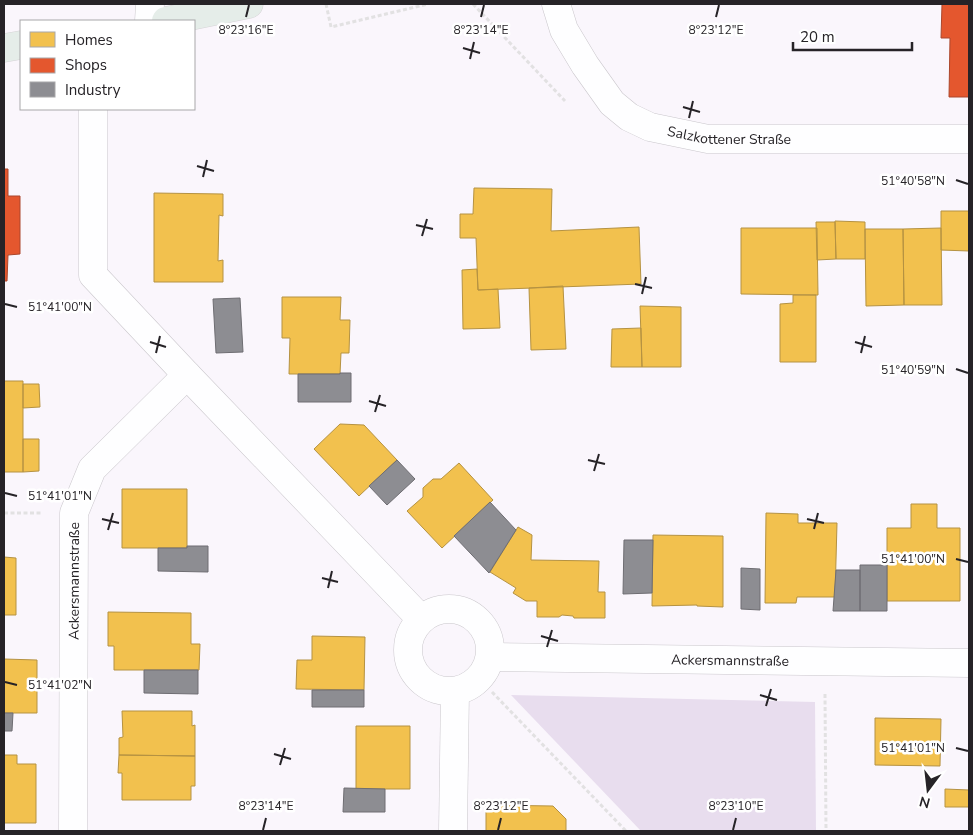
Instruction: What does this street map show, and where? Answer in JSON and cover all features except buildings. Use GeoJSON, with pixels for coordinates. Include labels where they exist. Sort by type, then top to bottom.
{"type":"FeatureCollection","features":[{"type":"Feature","properties":{"kind":"main road"},"geometry":{"type":"LineString","coordinates":[[171,20],[249,4]]}},
{"type":"Feature","properties":{"kind":"main road"},"geometry":{"type":"LineString","coordinates":[[4,48],[20,46]]}},
{"type":"Feature","properties":{"kind":"street"},"geometry":{"type":"LineString","coordinates":[[149,20],[150,4]]}},
{"type":"Feature","properties":{"kind":"street","name":"Salzkottener Straße"},"geometry":{"type":"LineString","coordinates":[[556,4],[564,30],[585,65],[612,103],[629,117],[650,127],[708,139],[969,139]]}},
{"type":"Feature","properties":{"kind":"street"},"geometry":{"type":"LineString","coordinates":[[94,110],[93,275],[421,618],[449,608],[464,611],[474,617],[484,628],[490,642],[474,676],[453,831]]}},
{"type":"Feature","properties":{"kind":"street","name":"Ackersmannstraße"},"geometry":{"type":"LineString","coordinates":[[73,831],[74,512],[92,469],[187,375]]}},
{"type":"Feature","properties":{"kind":"street","name":"Ackersmannstraße"},"geometry":{"type":"LineString","coordinates":[[421,618],[410,636],[407,650],[410,664],[417,677],[437,690],[474,676],[825,661],[969,663]]}},
{"type":"Feature","properties":{"kind":"path"},"geometry":{"type":"LineString","coordinates":[[326,4],[331,27],[428,4]]}},
{"type":"Feature","properties":{"kind":"path"},"geometry":{"type":"LineString","coordinates":[[825,661],[826,831]]}},
{"type":"Feature","properties":{"kind":"path"},"geometry":{"type":"LineString","coordinates":[[474,676],[503,702],[626,831]]}},
{"type":"Feature","properties":{"kind":"shaded area"},"geometry":{"type":"Polygon","coordinates":[[[511,695],[815,702],[816,831],[641,831],[511,695]]]}}]}
